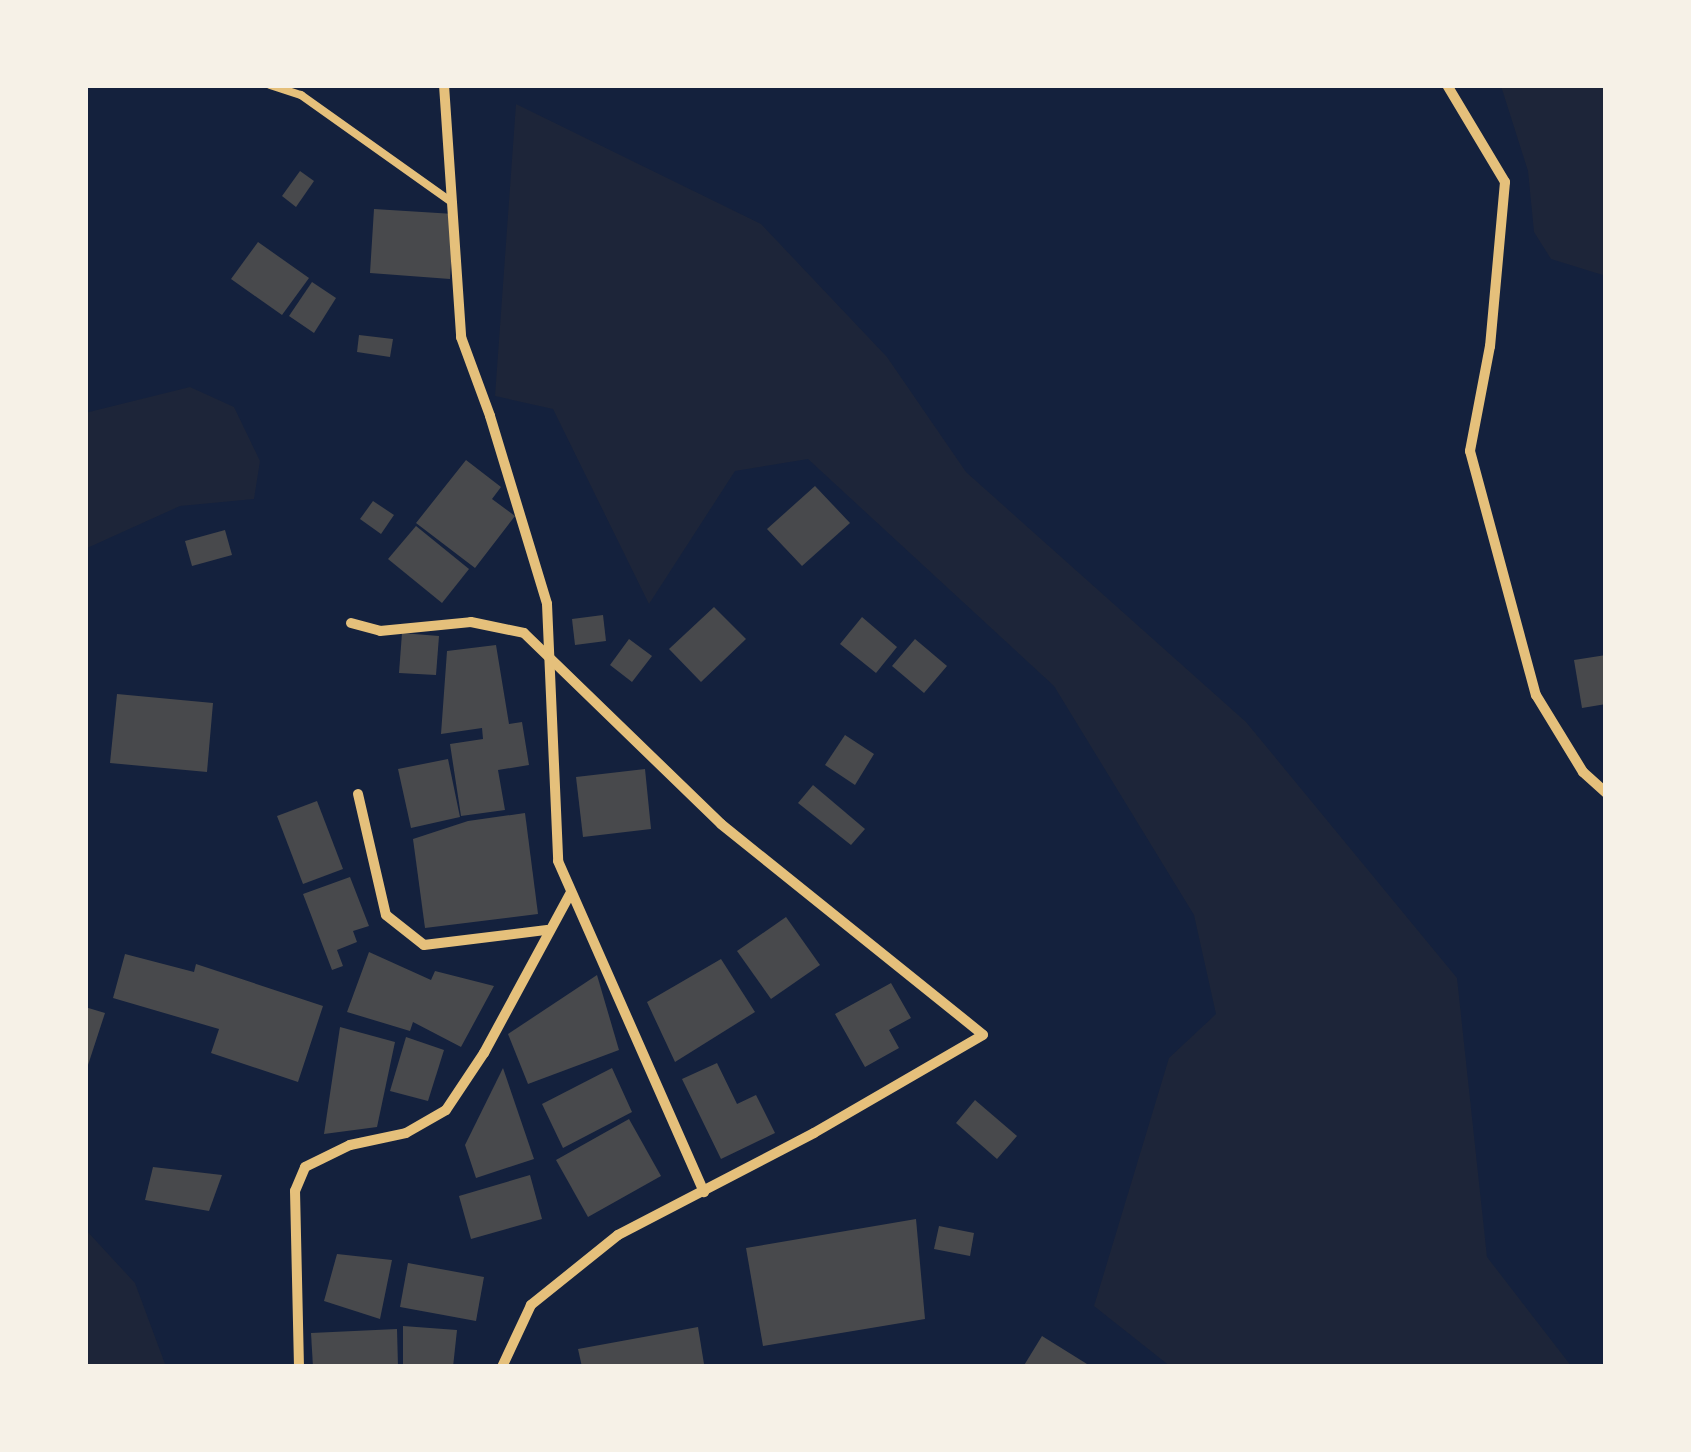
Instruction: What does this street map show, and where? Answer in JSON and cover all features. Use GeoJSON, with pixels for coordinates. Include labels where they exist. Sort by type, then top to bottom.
{"type":"FeatureCollection","features":[{"type":"Feature","properties":{"kind":"street"},"geometry":{"type":"LineString","coordinates":[[444,85],[460,337],[490,416],[547,604],[558,862],[704,1192]]}},
{"type":"Feature","properties":{"kind":"street"},"geometry":{"type":"LineString","coordinates":[[1447,85],[1505,182],[1490,346],[1470,451],[1536,695],[1584,772],[1606,793]]}},
{"type":"Feature","properties":{"kind":"street"},"geometry":{"type":"LineString","coordinates":[[351,623],[380,631],[471,622],[524,633],[721,824],[983,1035],[704,1192],[618,1235],[531,1305],[502,1367]]}},
{"type":"Feature","properties":{"kind":"street"},"geometry":{"type":"LineString","coordinates":[[358,794],[386,914],[424,945],[547,930]]}},
{"type":"Feature","properties":{"kind":"street"},"geometry":{"type":"LineString","coordinates":[[299,1367],[296,1190],[305,1166],[350,1145],[406,1133],[446,1110],[484,1053],[547,930],[570,894]]}},
{"type":"Feature","properties":{"kind":"lane"},"geometry":{"type":"LineString","coordinates":[[270,85],[301,95],[453,203]]}},
{"type":"Feature","properties":{"kind":"shaded area"},"geometry":{"type":"Polygon","coordinates":[[[1606,85],[1606,276],[1551,259],[1534,232],[1528,171],[1501,86],[1606,85]]]}},
{"type":"Feature","properties":{"kind":"shaded area"},"geometry":{"type":"Polygon","coordinates":[[[516,104],[761,224],[887,357],[966,472],[1246,722],[1457,978],[1487,1257],[1572,1367],[1171,1367],[1094,1306],[1169,1058],[1216,1014],[1194,915],[1054,686],[808,459],[735,471],[649,604],[553,409],[495,396],[516,104]]]}},
{"type":"Feature","properties":{"kind":"shaded area"},"geometry":{"type":"Polygon","coordinates":[[[190,387],[234,407],[260,461],[254,499],[180,506],[85,549],[85,413],[190,387]]]}},
{"type":"Feature","properties":{"kind":"shaded area"},"geometry":{"type":"Polygon","coordinates":[[[85,1229],[135,1283],[165,1364],[161,1367],[85,1367],[85,1229]]]}},
{"type":"Feature","properties":{"kind":"building"},"geometry":{"type":"Polygon","coordinates":[[[300,171],[314,181],[296,207],[282,196],[300,171]]]}},
{"type":"Feature","properties":{"kind":"building"},"geometry":{"type":"Polygon","coordinates":[[[374,209],[454,214],[450,279],[370,273],[374,209]]]}},
{"type":"Feature","properties":{"kind":"building"},"geometry":{"type":"Polygon","coordinates":[[[258,242],[309,278],[282,315],[231,279],[258,242]]]}},
{"type":"Feature","properties":{"kind":"building"},"geometry":{"type":"Polygon","coordinates":[[[312,282],[336,298],[314,333],[289,316],[312,282]]]}},
{"type":"Feature","properties":{"kind":"building"},"geometry":{"type":"Polygon","coordinates":[[[359,335],[393,339],[390,357],[357,352],[359,335]]]}},
{"type":"Feature","properties":{"kind":"building"},"geometry":{"type":"Polygon","coordinates":[[[466,460],[501,487],[492,499],[515,516],[475,568],[416,523],[466,460]]]}},
{"type":"Feature","properties":{"kind":"building"},"geometry":{"type":"Polygon","coordinates":[[[815,486],[850,523],[802,566],[767,529],[815,486]]]}},
{"type":"Feature","properties":{"kind":"building"},"geometry":{"type":"Polygon","coordinates":[[[373,501],[394,515],[381,534],[360,519],[373,501]]]}},
{"type":"Feature","properties":{"kind":"building"},"geometry":{"type":"Polygon","coordinates":[[[416,526],[469,569],[442,603],[388,559],[416,526]]]}},
{"type":"Feature","properties":{"kind":"building"},"geometry":{"type":"Polygon","coordinates":[[[225,530],[232,555],[192,566],[185,541],[225,530]]]}},
{"type":"Feature","properties":{"kind":"building"},"geometry":{"type":"Polygon","coordinates":[[[714,607],[746,639],[701,682],[669,649],[714,607]]]}},
{"type":"Feature","properties":{"kind":"building"},"geometry":{"type":"Polygon","coordinates":[[[603,615],[606,641],[575,645],[572,619],[603,615]]]}},
{"type":"Feature","properties":{"kind":"building"},"geometry":{"type":"Polygon","coordinates":[[[862,617],[897,647],[876,673],[840,644],[862,617]]]}},
{"type":"Feature","properties":{"kind":"building"},"geometry":{"type":"Polygon","coordinates":[[[402,633],[439,636],[436,675],[399,673],[402,633]]]}},
{"type":"Feature","properties":{"kind":"building"},"geometry":{"type":"Polygon","coordinates":[[[629,639],[652,656],[632,682],[610,665],[629,639]]]}},
{"type":"Feature","properties":{"kind":"building"},"geometry":{"type":"Polygon","coordinates":[[[915,639],[947,666],[924,693],[892,666],[915,639]]]}},
{"type":"Feature","properties":{"kind":"building"},"geometry":{"type":"Polygon","coordinates":[[[496,645],[509,724],[522,722],[529,765],[498,770],[505,810],[461,816],[450,744],[483,739],[482,728],[441,734],[447,651],[496,645]]]}},
{"type":"Feature","properties":{"kind":"building"},"geometry":{"type":"Polygon","coordinates":[[[1606,655],[1606,704],[1582,708],[1574,660],[1606,655]]]}},
{"type":"Feature","properties":{"kind":"building"},"geometry":{"type":"Polygon","coordinates":[[[117,694],[213,703],[207,772],[110,763],[117,694]]]}},
{"type":"Feature","properties":{"kind":"building"},"geometry":{"type":"Polygon","coordinates":[[[845,735],[874,754],[855,785],[825,765],[845,735]]]}},
{"type":"Feature","properties":{"kind":"building"},"geometry":{"type":"Polygon","coordinates":[[[448,759],[460,817],[411,828],[398,769],[448,759]]]}},
{"type":"Feature","properties":{"kind":"building"},"geometry":{"type":"Polygon","coordinates":[[[645,769],[651,829],[583,837],[576,777],[645,769]]]}},
{"type":"Feature","properties":{"kind":"building"},"geometry":{"type":"Polygon","coordinates":[[[813,785],[865,829],[851,845],[798,803],[813,785]]]}},
{"type":"Feature","properties":{"kind":"building"},"geometry":{"type":"Polygon","coordinates":[[[317,801],[343,869],[303,884],[277,816],[317,801]]]}},
{"type":"Feature","properties":{"kind":"building"},"geometry":{"type":"Polygon","coordinates":[[[525,813],[538,914],[425,928],[413,839],[468,821],[525,813]]]}},
{"type":"Feature","properties":{"kind":"building"},"geometry":{"type":"Polygon","coordinates":[[[350,877],[369,926],[353,931],[357,942],[337,950],[343,966],[332,970],[303,894],[350,877]]]}},
{"type":"Feature","properties":{"kind":"building"},"geometry":{"type":"Polygon","coordinates":[[[786,917],[820,965],[771,999],[737,951],[786,917]]]}},
{"type":"Feature","properties":{"kind":"building"},"geometry":{"type":"Polygon","coordinates":[[[369,952],[431,980],[435,971],[494,986],[461,1047],[413,1022],[410,1031],[347,1012],[369,952]]]}},
{"type":"Feature","properties":{"kind":"building"},"geometry":{"type":"Polygon","coordinates":[[[125,954],[194,972],[196,964],[323,1006],[298,1082],[211,1053],[219,1029],[113,998],[125,954]]]}},
{"type":"Feature","properties":{"kind":"building"},"geometry":{"type":"Polygon","coordinates":[[[721,959],[755,1012],[675,1062],[647,1002],[721,959]]]}},
{"type":"Feature","properties":{"kind":"building"},"geometry":{"type":"Polygon","coordinates":[[[597,975],[619,1050],[528,1084],[508,1034],[597,975]]]}},
{"type":"Feature","properties":{"kind":"building"},"geometry":{"type":"Polygon","coordinates":[[[891,983],[911,1018],[889,1030],[899,1048],[865,1067],[835,1014],[891,983]]]}},
{"type":"Feature","properties":{"kind":"building"},"geometry":{"type":"Polygon","coordinates":[[[85,1007],[105,1013],[88,1065],[85,1064],[85,1007]]]}},
{"type":"Feature","properties":{"kind":"building"},"geometry":{"type":"Polygon","coordinates":[[[340,1027],[395,1042],[377,1127],[324,1134],[340,1027]]]}},
{"type":"Feature","properties":{"kind":"building"},"geometry":{"type":"Polygon","coordinates":[[[406,1037],[444,1050],[428,1101],[390,1091],[406,1037]]]}},
{"type":"Feature","properties":{"kind":"building"},"geometry":{"type":"Polygon","coordinates":[[[717,1063],[737,1104],[756,1095],[775,1133],[721,1159],[682,1079],[717,1063]]]}},
{"type":"Feature","properties":{"kind":"building"},"geometry":{"type":"Polygon","coordinates":[[[503,1068],[534,1159],[476,1178],[465,1145],[503,1068]]]}},
{"type":"Feature","properties":{"kind":"building"},"geometry":{"type":"Polygon","coordinates":[[[612,1068],[632,1112],[563,1148],[542,1104],[612,1068]]]}},
{"type":"Feature","properties":{"kind":"building"},"geometry":{"type":"Polygon","coordinates":[[[975,1100],[1017,1136],[997,1159],[956,1123],[975,1100]]]}},
{"type":"Feature","properties":{"kind":"building"},"geometry":{"type":"Polygon","coordinates":[[[629,1119],[661,1176],[588,1217],[556,1160],[629,1119]]]}},
{"type":"Feature","properties":{"kind":"building"},"geometry":{"type":"Polygon","coordinates":[[[153,1167],[222,1175],[209,1211],[145,1200],[153,1167]]]}},
{"type":"Feature","properties":{"kind":"building"},"geometry":{"type":"Polygon","coordinates":[[[530,1175],[542,1219],[471,1239],[459,1196],[530,1175]]]}},
{"type":"Feature","properties":{"kind":"building"},"geometry":{"type":"Polygon","coordinates":[[[916,1219],[925,1319],[763,1346],[746,1248],[916,1219]]]}},
{"type":"Feature","properties":{"kind":"building"},"geometry":{"type":"Polygon","coordinates":[[[939,1226],[974,1233],[970,1256],[934,1249],[939,1226]]]}},
{"type":"Feature","properties":{"kind":"building"},"geometry":{"type":"Polygon","coordinates":[[[337,1254],[392,1260],[380,1319],[324,1301],[337,1254]]]}},
{"type":"Feature","properties":{"kind":"building"},"geometry":{"type":"Polygon","coordinates":[[[408,1263],[484,1277],[476,1321],[400,1307],[408,1263]]]}},
{"type":"Feature","properties":{"kind":"building"},"geometry":{"type":"Polygon","coordinates":[[[403,1326],[457,1330],[453,1367],[403,1367],[403,1326]]]}},
{"type":"Feature","properties":{"kind":"building"},"geometry":{"type":"Polygon","coordinates":[[[698,1327],[704,1364],[582,1367],[578,1349],[698,1327]]]}},
{"type":"Feature","properties":{"kind":"building"},"geometry":{"type":"Polygon","coordinates":[[[397,1329],[398,1367],[313,1367],[311,1333],[397,1329]]]}},
{"type":"Feature","properties":{"kind":"building"},"geometry":{"type":"Polygon","coordinates":[[[1042,1336],[1087,1364],[1085,1367],[1023,1367],[1042,1336]]]}}]}
